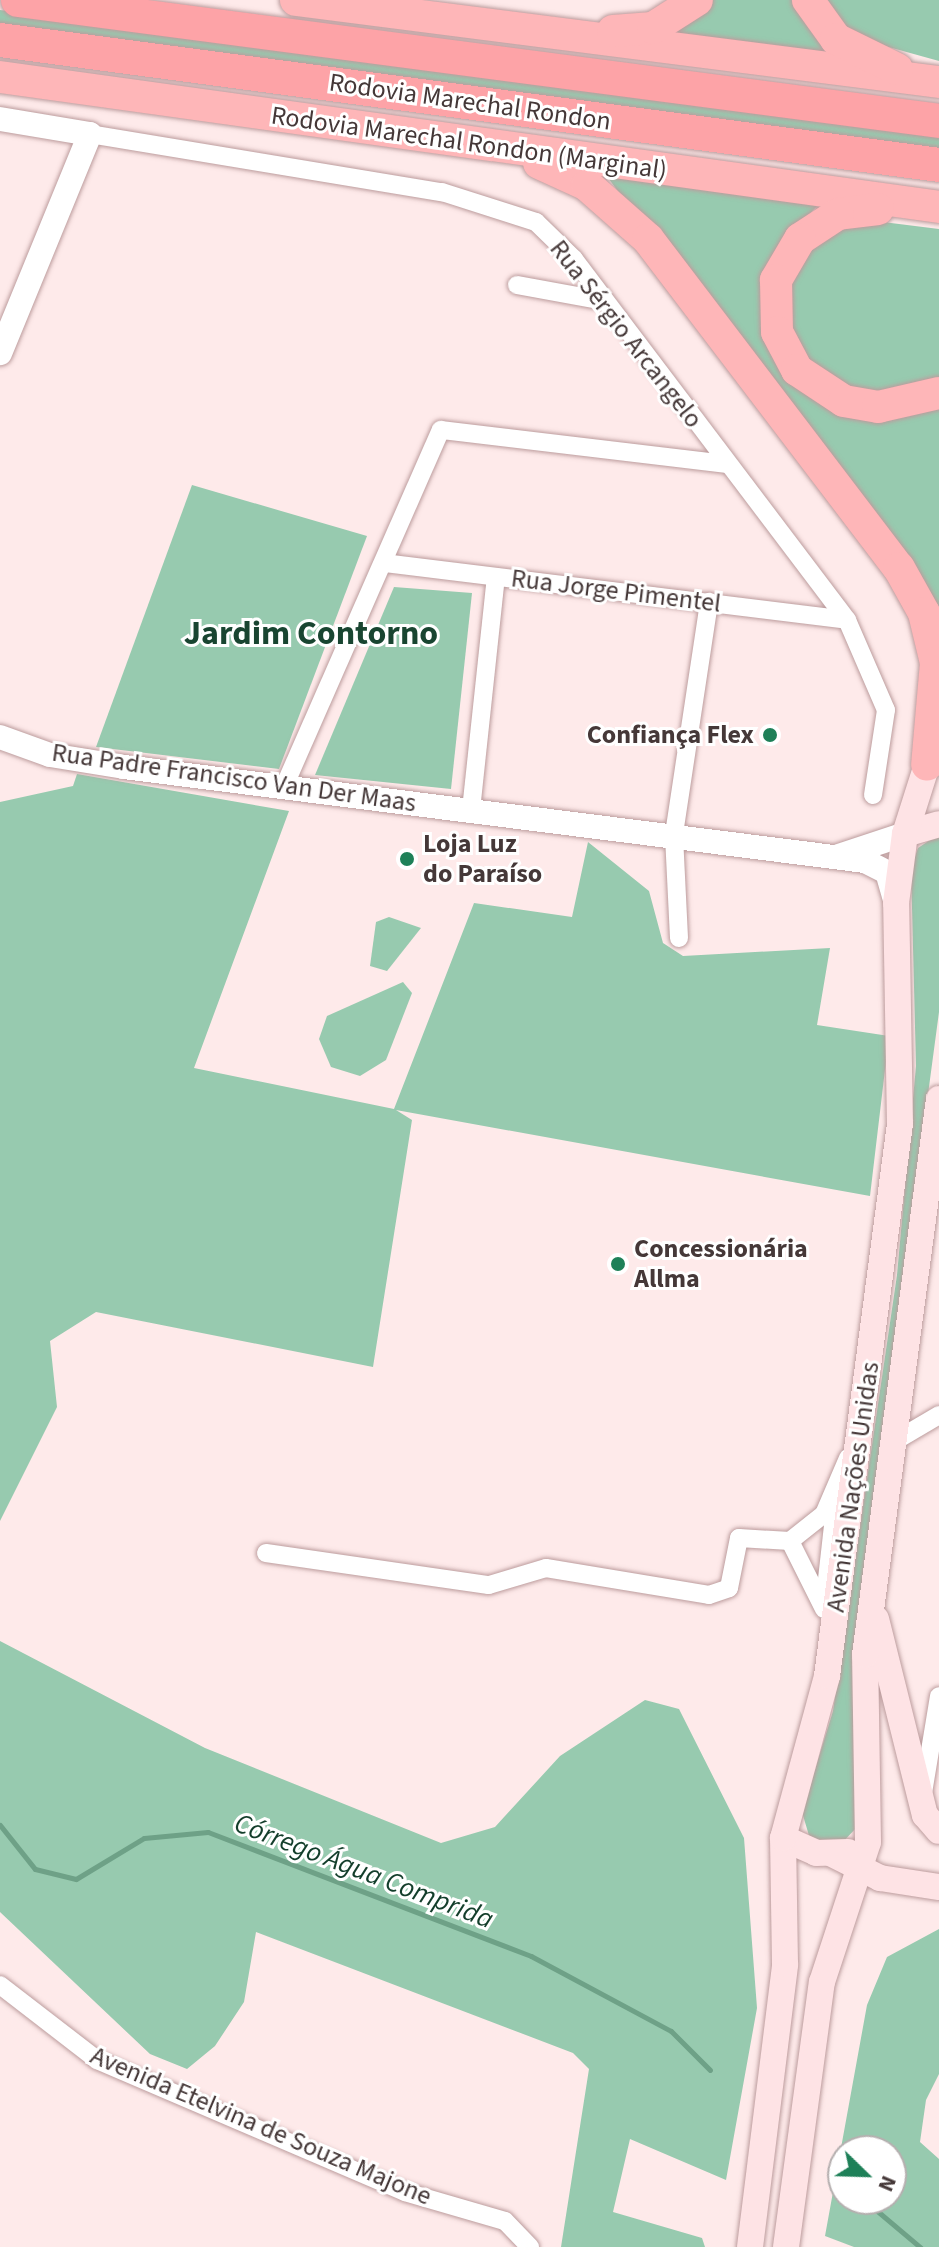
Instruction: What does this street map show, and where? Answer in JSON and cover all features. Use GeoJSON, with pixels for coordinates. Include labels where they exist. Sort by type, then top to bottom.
{"type":"FeatureCollection","features":[{"type":"Feature","properties":{"kind":"highway","name":"Rodovia Marechal Rondon"},"geometry":{"type":"LineString","coordinates":[[18,0],[939,121]]}},
{"type":"Feature","properties":{"kind":"highway"},"geometry":{"type":"LineString","coordinates":[[296,0],[939,81]]}},
{"type":"Feature","properties":{"kind":"highway"},"geometry":{"type":"LineString","coordinates":[[524,30],[653,28],[697,0]]}},
{"type":"Feature","properties":{"kind":"highway"},"geometry":{"type":"LineString","coordinates":[[808,0],[821,23],[857,53],[939,81]]}},
{"type":"Feature","properties":{"kind":"highway","name":"Rodovia Marechal Rondon"},"geometry":{"type":"LineString","coordinates":[[0,40],[939,165]]}},
{"type":"Feature","properties":{"kind":"highway","name":"Rodovia Marechal Rondon (Marginal)"},"geometry":{"type":"LineString","coordinates":[[0,77],[939,208]]}},
{"type":"Feature","properties":{"kind":"highway"},"geometry":{"type":"LineString","coordinates":[[475,143],[562,173],[630,219],[899,568],[924,613],[936,663],[927,765]]}},
{"type":"Feature","properties":{"kind":"highway"},"geometry":{"type":"LineString","coordinates":[[939,208],[856,210],[821,221],[783,266],[773,316],[789,360],[831,396],[878,407],[939,393]]}},
{"type":"Feature","properties":{"kind":"main road","name":"Avenida Nações Unidas"},"geometry":{"type":"LineString","coordinates":[[750,2247],[785,1964],[783,1838],[827,1676],[902,1091],[896,903],[905,834],[939,726]]}},
{"type":"Feature","properties":{"kind":"main road"},"geometry":{"type":"LineString","coordinates":[[905,834],[939,824]]}},
{"type":"Feature","properties":{"kind":"main road","name":"Avenida Nações Unidas"},"geometry":{"type":"LineString","coordinates":[[786,2247],[822,1982],[868,1842],[864,1683],[871,1601],[939,1102]]}},
{"type":"Feature","properties":{"kind":"main road"},"geometry":{"type":"LineString","coordinates":[[871,1601],[922,1799],[939,1831]]}},
{"type":"Feature","properties":{"kind":"main road"},"geometry":{"type":"LineString","coordinates":[[783,1838],[832,1854],[859,1870],[937,1887]]}},
{"type":"Feature","properties":{"kind":"main road"},"geometry":{"type":"LineString","coordinates":[[832,1854],[868,1842]]}},
{"type":"Feature","properties":{"kind":"main road"},"geometry":{"type":"LineString","coordinates":[[851,1899],[902,1884],[937,1887]]}},
{"type":"Feature","properties":{"kind":"street","name":"Rua Sérgio Arcangelo"},"geometry":{"type":"LineString","coordinates":[[0,119],[496,204],[536,222],[605,301],[847,620],[886,710],[873,795]]}},
{"type":"Feature","properties":{"kind":"street"},"geometry":{"type":"LineString","coordinates":[[0,353],[90,134]]}},
{"type":"Feature","properties":{"kind":"street"},"geometry":{"type":"LineString","coordinates":[[517,285],[605,301]]}},
{"type":"Feature","properties":{"kind":"street"},"geometry":{"type":"LineString","coordinates":[[284,787],[441,430],[727,464]]}},
{"type":"Feature","properties":{"kind":"street","name":"Rua Jorge Pimentel"},"geometry":{"type":"LineString","coordinates":[[384,563],[847,620]]}},
{"type":"Feature","properties":{"kind":"street"},"geometry":{"type":"LineString","coordinates":[[496,577],[471,810],[837,857],[887,872],[896,903]]}},
{"type":"Feature","properties":{"kind":"street"},"geometry":{"type":"LineString","coordinates":[[679,938],[674,834],[709,602]]}},
{"type":"Feature","properties":{"kind":"street","name":"Rua Padre Francisco Van Der Maas"},"geometry":{"type":"LineString","coordinates":[[0,737],[50,755],[471,810]]}},
{"type":"Feature","properties":{"kind":"street"},"geometry":{"type":"LineString","coordinates":[[837,857],[905,834]]}},
{"type":"Feature","properties":{"kind":"street"},"geometry":{"type":"LineString","coordinates":[[890,1444],[939,1415]]}},
{"type":"Feature","properties":{"kind":"street"},"geometry":{"type":"LineString","coordinates":[[266,1553],[489,1585],[546,1568],[709,1595],[729,1588],[739,1538],[790,1541],[816,1524],[837,1489],[862,1418]]}},
{"type":"Feature","properties":{"kind":"street"},"geometry":{"type":"LineString","coordinates":[[827,1676],[824,1609],[837,1489]]}},
{"type":"Feature","properties":{"kind":"street"},"geometry":{"type":"LineString","coordinates":[[790,1541],[824,1609]]}},
{"type":"Feature","properties":{"kind":"street"},"geometry":{"type":"LineString","coordinates":[[922,1799],[937,1725],[939,1696]]}},
{"type":"Feature","properties":{"kind":"street","name":"Avenida Etelvina de Souza Majone"},"geometry":{"type":"LineString","coordinates":[[0,1985],[97,2060],[405,2192],[505,2221],[530,2247]]}},
{"type":"Feature","properties":{"kind":"green space"},"geometry":{"type":"Polygon","coordinates":[[[708,0],[798,0],[843,60],[665,37],[708,0]]]}},
{"type":"Feature","properties":{"kind":"green space"},"geometry":{"type":"Polygon","coordinates":[[[817,0],[939,0],[939,61],[856,38],[817,0]]]}},
{"type":"Feature","properties":{"kind":"green space"},"geometry":{"type":"Polygon","coordinates":[[[0,10],[939,132],[939,152],[0,30],[0,10]]]}},
{"type":"Feature","properties":{"kind":"green space"},"geometry":{"type":"Polygon","coordinates":[[[606,175],[820,203],[779,246],[797,387],[939,405],[939,629],[606,175]]]}},
{"type":"Feature","properties":{"kind":"green space"},"geometry":{"type":"Polygon","coordinates":[[[875,221],[939,229],[939,382],[895,398],[826,383],[785,332],[781,299],[820,236],[875,221]]]}},
{"type":"Feature","properties":{"kind":"green space"},"geometry":{"type":"Polygon","coordinates":[[[192,485],[367,536],[279,769],[96,747],[192,485]]]}},
{"type":"Feature","properties":{"kind":"green space"},"geometry":{"type":"Polygon","coordinates":[[[394,587],[472,593],[451,789],[315,775],[394,587]]]}},
{"type":"Feature","properties":{"kind":"green space"},"geometry":{"type":"Polygon","coordinates":[[[77,774],[289,811],[194,1068],[394,1109],[474,903],[572,917],[588,842],[649,891],[663,943],[683,956],[830,948],[817,1025],[889,1036],[870,1196],[396,1110],[412,1120],[373,1367],[96,1312],[50,1341],[57,1407],[0,1521],[0,802],[73,786],[77,774]]]}},
{"type":"Feature","properties":{"kind":"green space"},"geometry":{"type":"Polygon","coordinates":[[[939,834],[939,1012],[854,1648],[858,1826],[839,1846],[810,1839],[802,1812],[833,1711],[897,1275],[916,1066],[911,868],[918,848],[939,834]]]}},
{"type":"Feature","properties":{"kind":"green space"},"geometry":{"type":"Polygon","coordinates":[[[389,917],[421,928],[387,971],[370,966],[376,922],[389,917]]]}},
{"type":"Feature","properties":{"kind":"green space"},"geometry":{"type":"Polygon","coordinates":[[[403,982],[412,993],[386,1060],[360,1076],[331,1067],[319,1039],[327,1016],[403,982]]]}},
{"type":"Feature","properties":{"kind":"green space"},"geometry":{"type":"Polygon","coordinates":[[[0,1641],[205,1748],[441,1843],[495,1827],[560,1756],[645,1700],[679,1709],[744,1838],[757,2008],[726,2180],[630,2139],[613,2212],[702,2238],[705,2247],[561,2247],[589,2069],[573,2053],[256,1932],[244,2002],[215,2046],[187,2069],[150,2054],[0,1912],[0,1641]]]}},
{"type":"Feature","properties":{"kind":"green space"},"geometry":{"type":"Polygon","coordinates":[[[939,1929],[939,2074],[926,2100],[920,2142],[939,2159],[939,2247],[854,2247],[825,2236],[829,2215],[907,2215],[907,2135],[843,2135],[867,2005],[887,1957],[939,1929]]]}},
{"type":"Feature","properties":{"kind":"waterway","name":"Córrego Água Comprida"},"geometry":{"type":"LineString","coordinates":[[0,1825],[35,1869],[76,1879],[144,1838],[208,1832],[531,1956],[671,2031],[710,2070]]}},
{"type":"Feature","properties":{"kind":"waterway","name":"Córrego Água Comprida"},"geometry":{"type":"LineString","coordinates":[[882,2215],[920,2247]]}},
{"type":"Feature","properties":{"kind":"place","name":"Confiança Flex"},"geometry":{"type":"Point","coordinates":[770,735]}},
{"type":"Feature","properties":{"kind":"place","name":"Loja Luz do Paraíso"},"geometry":{"type":"Point","coordinates":[407,859]}},
{"type":"Feature","properties":{"kind":"place","name":"Concessionária Allma"},"geometry":{"type":"Point","coordinates":[618,1264]}},
{"type":"Feature","properties":{"kind":"district","name":"Jardim Contorno"},"geometry":{"type":"Point","coordinates":[311,634]}}]}
